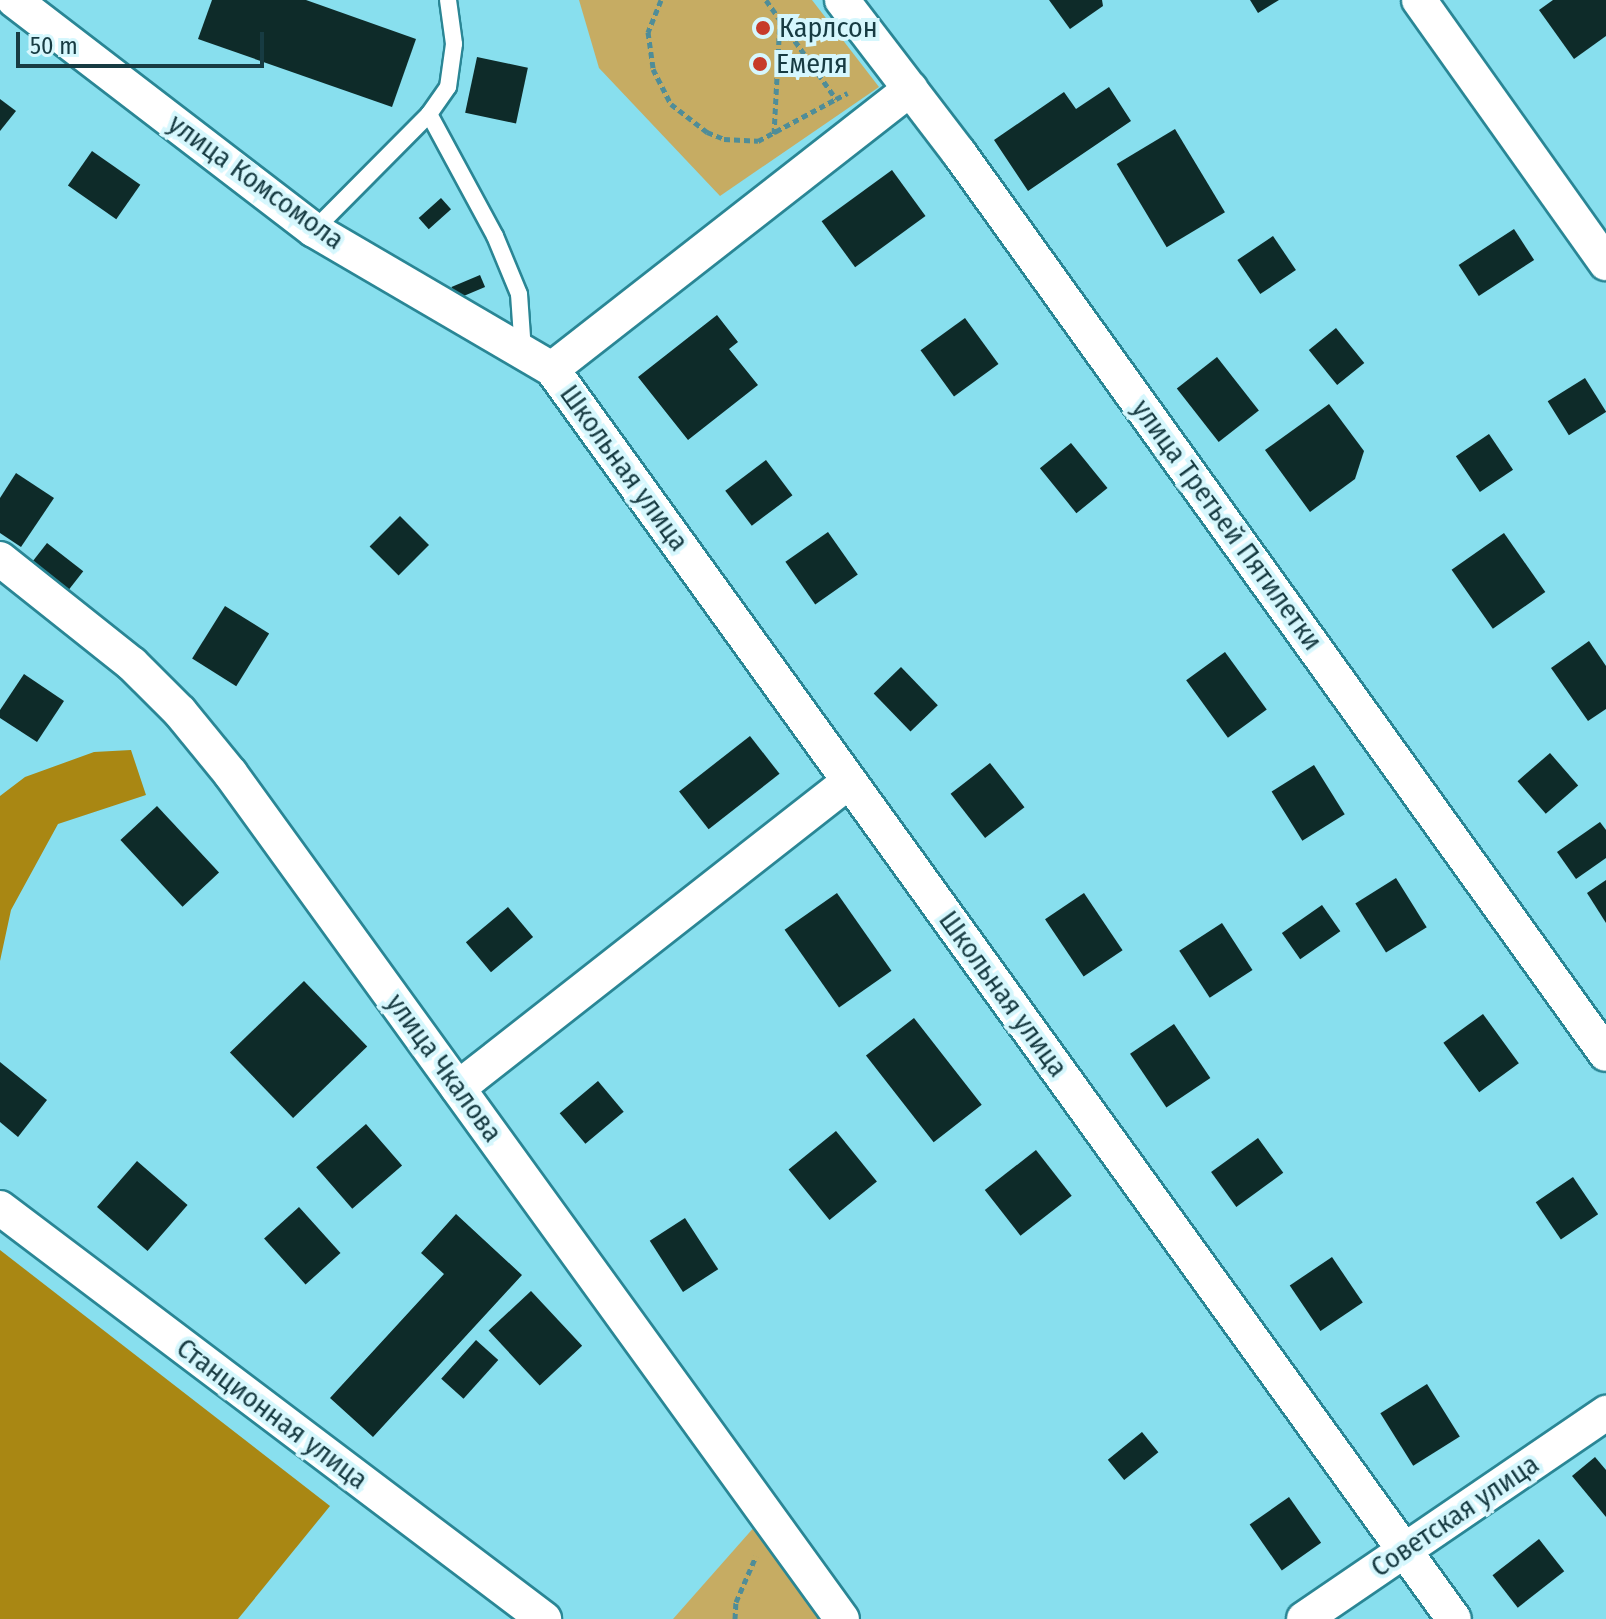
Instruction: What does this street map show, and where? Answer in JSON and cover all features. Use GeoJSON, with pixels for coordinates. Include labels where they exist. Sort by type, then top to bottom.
{"type":"FeatureCollection","features":[{"type":"Feature","properties":{"kind":"street","name":"улица Комсомола"},"geometry":{"type":"LineString","coordinates":[[14,0],[314,230],[552,369]]}},
{"type":"Feature","properties":{"kind":"street","name":"улица Третьей Пятилетки"},"geometry":{"type":"LineString","coordinates":[[842,0],[903,79],[1606,1054]]}},
{"type":"Feature","properties":{"kind":"street"},"geometry":{"type":"LineString","coordinates":[[1419,0],[1606,263]]}},
{"type":"Feature","properties":{"kind":"street"},"geometry":{"type":"LineString","coordinates":[[552,369],[903,79]]}},
{"type":"Feature","properties":{"kind":"street","name":"Школьная улица"},"geometry":{"type":"LineString","coordinates":[[552,369],[1454,1619]]}},
{"type":"Feature","properties":{"kind":"street","name":"улица Чкалова"},"geometry":{"type":"LineString","coordinates":[[0,559],[132,664],[180,712],[230,773],[842,1619]]}},
{"type":"Feature","properties":{"kind":"street"},"geometry":{"type":"LineString","coordinates":[[458,1088],[849,781]]}},
{"type":"Feature","properties":{"kind":"street","name":"Станционная улица"},"geometry":{"type":"LineString","coordinates":[[0,1208],[544,1619]]}},
{"type":"Feature","properties":{"kind":"street","name":"Советская улица"},"geometry":{"type":"LineString","coordinates":[[1304,1619],[1606,1413]]}},
{"type":"Feature","properties":{"kind":"lane"},"geometry":{"type":"LineString","coordinates":[[314,230],[429,114],[448,87],[454,44],[448,0]]}},
{"type":"Feature","properties":{"kind":"lane"},"geometry":{"type":"LineString","coordinates":[[429,114],[495,236],[519,294],[523,351]]}},
{"type":"Feature","properties":{"kind":"path"},"geometry":{"type":"LineString","coordinates":[[661,0],[648,32],[648,50],[671,104],[684,117],[724,139],[758,141],[836,99],[903,79]]}},
{"type":"Feature","properties":{"kind":"path"},"geometry":{"type":"LineString","coordinates":[[766,0],[836,99]]}},
{"type":"Feature","properties":{"kind":"path"},"geometry":{"type":"LineString","coordinates":[[774,135],[780,19]]}},
{"type":"Feature","properties":{"kind":"path"},"geometry":{"type":"LineString","coordinates":[[735,1619],[736,1602],[751,1563],[776,1527]]}},
{"type":"Feature","properties":{"kind":"shaded area"},"geometry":{"type":"Polygon","coordinates":[[[579,0],[812,0],[879,87],[720,196],[599,68],[579,0]]]}},
{"type":"Feature","properties":{"kind":"shaded area"},"geometry":{"type":"Polygon","coordinates":[[[131,750],[146,795],[58,824],[11,910],[0,961],[0,796],[25,777],[94,752],[131,750]]]}},
{"type":"Feature","properties":{"kind":"shaded area"},"geometry":{"type":"Polygon","coordinates":[[[0,1250],[330,1506],[238,1619],[0,1619],[0,1250]]]}},
{"type":"Feature","properties":{"kind":"shaded area"},"geometry":{"type":"Polygon","coordinates":[[[756,1525],[827,1619],[673,1619],[756,1525]]]}},
{"type":"Feature","properties":{"kind":"building"},"geometry":{"type":"Polygon","coordinates":[[[212,0],[306,0],[416,39],[392,107],[198,39],[212,0]]]}},
{"type":"Feature","properties":{"kind":"building"},"geometry":{"type":"Polygon","coordinates":[[[1049,0],[1102,0],[1103,6],[1070,29],[1049,0]]]}},
{"type":"Feature","properties":{"kind":"building"},"geometry":{"type":"Polygon","coordinates":[[[1250,0],[1279,0],[1258,13],[1250,0]]]}},
{"type":"Feature","properties":{"kind":"building"},"geometry":{"type":"Polygon","coordinates":[[[1553,0],[1606,0],[1606,36],[1574,59],[1539,10],[1553,0]]]}},
{"type":"Feature","properties":{"kind":"building"},"geometry":{"type":"Polygon","coordinates":[[[477,57],[528,68],[516,124],[465,113],[477,57]]]}},
{"type":"Feature","properties":{"kind":"building"},"geometry":{"type":"Polygon","coordinates":[[[1109,87],[1131,121],[1028,191],[994,140],[1064,92],[1076,109],[1109,87]]]}},
{"type":"Feature","properties":{"kind":"building"},"geometry":{"type":"Polygon","coordinates":[[[0,99],[16,111],[0,131],[0,99]]]}},
{"type":"Feature","properties":{"kind":"building"},"geometry":{"type":"Polygon","coordinates":[[[1175,129],[1225,212],[1167,247],[1117,164],[1175,129]]]}},
{"type":"Feature","properties":{"kind":"building"},"geometry":{"type":"Polygon","coordinates":[[[92,151],[140,185],[116,219],[68,185],[92,151]]]}},
{"type":"Feature","properties":{"kind":"building"},"geometry":{"type":"Polygon","coordinates":[[[892,170],[926,216],[855,267],[822,221],[892,170]]]}},
{"type":"Feature","properties":{"kind":"building"},"geometry":{"type":"Polygon","coordinates":[[[441,198],[451,209],[429,229],[419,218],[441,198]]]}},
{"type":"Feature","properties":{"kind":"building"},"geometry":{"type":"Polygon","coordinates":[[[1514,229],[1534,260],[1479,296],[1459,265],[1514,229]]]}},
{"type":"Feature","properties":{"kind":"building"},"geometry":{"type":"Polygon","coordinates":[[[1273,236],[1296,270],[1260,294],[1237,260],[1273,236]]]}},
{"type":"Feature","properties":{"kind":"building"},"geometry":{"type":"Polygon","coordinates":[[[480,275],[485,287],[457,299],[451,287],[480,275]]]}},
{"type":"Feature","properties":{"kind":"building"},"geometry":{"type":"Polygon","coordinates":[[[717,315],[738,342],[729,349],[758,385],[688,440],[638,377],[717,315]]]}},
{"type":"Feature","properties":{"kind":"building"},"geometry":{"type":"Polygon","coordinates":[[[965,318],[999,364],[954,396],[921,350],[965,318]]]}},
{"type":"Feature","properties":{"kind":"building"},"geometry":{"type":"Polygon","coordinates":[[[1336,328],[1364,363],[1337,385],[1309,350],[1336,328]]]}},
{"type":"Feature","properties":{"kind":"building"},"geometry":{"type":"Polygon","coordinates":[[[1217,357],[1259,411],[1219,442],[1177,388],[1217,357]]]}},
{"type":"Feature","properties":{"kind":"building"},"geometry":{"type":"Polygon","coordinates":[[[1585,378],[1606,412],[1569,435],[1548,401],[1585,378]]]}},
{"type":"Feature","properties":{"kind":"building"},"geometry":{"type":"Polygon","coordinates":[[[1329,404],[1364,451],[1355,479],[1310,512],[1265,450],[1329,404]]]}},
{"type":"Feature","properties":{"kind":"building"},"geometry":{"type":"Polygon","coordinates":[[[1489,434],[1513,470],[1480,492],[1456,456],[1489,434]]]}},
{"type":"Feature","properties":{"kind":"building"},"geometry":{"type":"Polygon","coordinates":[[[1071,443],[1108,488],[1076,513],[1040,468],[1071,443]]]}},
{"type":"Feature","properties":{"kind":"building"},"geometry":{"type":"Polygon","coordinates":[[[766,460],[792,495],[752,526],[725,491],[766,460]]]}},
{"type":"Feature","properties":{"kind":"building"},"geometry":{"type":"Polygon","coordinates":[[[16,473],[54,498],[21,547],[0,533],[0,498],[16,473]]]}},
{"type":"Feature","properties":{"kind":"building"},"geometry":{"type":"Polygon","coordinates":[[[400,516],[429,545],[399,575],[370,546],[400,516]]]}},
{"type":"Feature","properties":{"kind":"building"},"geometry":{"type":"Polygon","coordinates":[[[828,532],[858,575],[815,604],[785,562],[828,532]]]}},
{"type":"Feature","properties":{"kind":"building"},"geometry":{"type":"Polygon","coordinates":[[[1504,533],[1545,592],[1493,629],[1452,570],[1504,533]]]}},
{"type":"Feature","properties":{"kind":"building"},"geometry":{"type":"Polygon","coordinates":[[[47,543],[83,571],[62,598],[26,570],[47,543]]]}},
{"type":"Feature","properties":{"kind":"building"},"geometry":{"type":"Polygon","coordinates":[[[225,606],[269,634],[236,686],[192,659],[225,606]]]}},
{"type":"Feature","properties":{"kind":"building"},"geometry":{"type":"Polygon","coordinates":[[[1589,641],[1606,666],[1606,709],[1588,721],[1551,668],[1589,641]]]}},
{"type":"Feature","properties":{"kind":"building"},"geometry":{"type":"Polygon","coordinates":[[[1225,652],[1267,709],[1228,738],[1186,680],[1225,652]]]}},
{"type":"Feature","properties":{"kind":"building"},"geometry":{"type":"Polygon","coordinates":[[[901,667],[938,705],[910,732],[874,693],[901,667]]]}},
{"type":"Feature","properties":{"kind":"building"},"geometry":{"type":"Polygon","coordinates":[[[24,674],[64,701],[37,742],[0,718],[0,710],[24,674]]]}},
{"type":"Feature","properties":{"kind":"building"},"geometry":{"type":"Polygon","coordinates":[[[750,736],[780,774],[709,829],[679,791],[750,736]]]}},
{"type":"Feature","properties":{"kind":"building"},"geometry":{"type":"Polygon","coordinates":[[[1550,753],[1578,785],[1546,814],[1518,781],[1550,753]]]}},
{"type":"Feature","properties":{"kind":"building"},"geometry":{"type":"Polygon","coordinates":[[[990,763],[1024,807],[985,838],[951,794],[990,763]]]}},
{"type":"Feature","properties":{"kind":"building"},"geometry":{"type":"Polygon","coordinates":[[[1314,765],[1345,814],[1302,841],[1272,791],[1314,765]]]}},
{"type":"Feature","properties":{"kind":"building"},"geometry":{"type":"Polygon","coordinates":[[[157,806],[219,873],[182,907],[120,840],[157,806]]]}},
{"type":"Feature","properties":{"kind":"building"},"geometry":{"type":"Polygon","coordinates":[[[1600,822],[1606,830],[1606,858],[1576,879],[1557,852],[1600,822]]]}},
{"type":"Feature","properties":{"kind":"building"},"geometry":{"type":"Polygon","coordinates":[[[1396,878],[1427,927],[1386,953],[1355,903],[1396,878]]]}},
{"type":"Feature","properties":{"kind":"building"},"geometry":{"type":"Polygon","coordinates":[[[1606,880],[1606,923],[1587,893],[1606,880]]]}},
{"type":"Feature","properties":{"kind":"building"},"geometry":{"type":"Polygon","coordinates":[[[837,893],[891,971],[839,1008],[785,930],[837,893]]]}},
{"type":"Feature","properties":{"kind":"building"},"geometry":{"type":"Polygon","coordinates":[[[1084,893],[1123,950],[1084,976],[1045,919],[1084,893]]]}},
{"type":"Feature","properties":{"kind":"building"},"geometry":{"type":"Polygon","coordinates":[[[1322,905],[1340,931],[1300,959],[1282,933],[1322,905]]]}},
{"type":"Feature","properties":{"kind":"building"},"geometry":{"type":"Polygon","coordinates":[[[508,907],[533,937],[491,972],[466,942],[508,907]]]}},
{"type":"Feature","properties":{"kind":"building"},"geometry":{"type":"Polygon","coordinates":[[[1222,923],[1252,970],[1210,998],[1179,951],[1222,923]]]}},
{"type":"Feature","properties":{"kind":"building"},"geometry":{"type":"Polygon","coordinates":[[[304,981],[367,1046],[293,1118],[230,1053],[304,981]]]}},
{"type":"Feature","properties":{"kind":"building"},"geometry":{"type":"Polygon","coordinates":[[[1483,1014],[1519,1063],[1479,1092],[1443,1043],[1483,1014]]]}},
{"type":"Feature","properties":{"kind":"building"},"geometry":{"type":"Polygon","coordinates":[[[914,1018],[982,1105],[934,1142],[866,1056],[914,1018]]]}},
{"type":"Feature","properties":{"kind":"building"},"geometry":{"type":"Polygon","coordinates":[[[1174,1024],[1210,1078],[1166,1108],[1130,1054],[1174,1024]]]}},
{"type":"Feature","properties":{"kind":"building"},"geometry":{"type":"Polygon","coordinates":[[[0,1062],[47,1100],[18,1137],[0,1122],[0,1062]]]}},
{"type":"Feature","properties":{"kind":"building"},"geometry":{"type":"Polygon","coordinates":[[[598,1081],[624,1112],[585,1144],[560,1113],[598,1081]]]}},
{"type":"Feature","properties":{"kind":"building"},"geometry":{"type":"Polygon","coordinates":[[[366,1124],[402,1166],[352,1209],[316,1167],[366,1124]]]}},
{"type":"Feature","properties":{"kind":"building"},"geometry":{"type":"Polygon","coordinates":[[[836,1131],[877,1182],[829,1220],[789,1169],[836,1131]]]}},
{"type":"Feature","properties":{"kind":"building"},"geometry":{"type":"Polygon","coordinates":[[[1258,1138],[1283,1173],[1236,1207],[1211,1172],[1258,1138]]]}},
{"type":"Feature","properties":{"kind":"building"},"geometry":{"type":"Polygon","coordinates":[[[1036,1150],[1072,1196],[1020,1236],[985,1190],[1036,1150]]]}},
{"type":"Feature","properties":{"kind":"building"},"geometry":{"type":"Polygon","coordinates":[[[137,1161],[188,1205],[148,1251],[97,1207],[137,1161]]]}},
{"type":"Feature","properties":{"kind":"building"},"geometry":{"type":"Polygon","coordinates":[[[1573,1177],[1598,1214],[1561,1239],[1536,1202],[1573,1177]]]}},
{"type":"Feature","properties":{"kind":"building"},"geometry":{"type":"Polygon","coordinates":[[[299,1207],[340,1253],[306,1285],[264,1238],[299,1207]]]}},
{"type":"Feature","properties":{"kind":"building"},"geometry":{"type":"Polygon","coordinates":[[[456,1214],[522,1275],[373,1437],[330,1398],[444,1274],[421,1253],[456,1214]]]}},
{"type":"Feature","properties":{"kind":"building"},"geometry":{"type":"Polygon","coordinates":[[[685,1218],[718,1269],[683,1292],[650,1241],[685,1218]]]}},
{"type":"Feature","properties":{"kind":"building"},"geometry":{"type":"Polygon","coordinates":[[[1332,1257],[1363,1303],[1320,1331],[1290,1286],[1332,1257]]]}},
{"type":"Feature","properties":{"kind":"building"},"geometry":{"type":"Polygon","coordinates":[[[531,1291],[582,1346],[540,1385],[489,1331],[531,1291]]]}},
{"type":"Feature","properties":{"kind":"building"},"geometry":{"type":"Polygon","coordinates":[[[476,1340],[498,1360],[463,1399],[441,1379],[476,1340]]]}},
{"type":"Feature","properties":{"kind":"building"},"geometry":{"type":"Polygon","coordinates":[[[1427,1384],[1460,1437],[1413,1466],[1380,1413],[1427,1384]]]}},
{"type":"Feature","properties":{"kind":"building"},"geometry":{"type":"Polygon","coordinates":[[[1142,1432],[1158,1452],[1124,1480],[1108,1460],[1142,1432]]]}},
{"type":"Feature","properties":{"kind":"building"},"geometry":{"type":"Polygon","coordinates":[[[1595,1457],[1606,1470],[1606,1517],[1572,1476],[1595,1457]]]}},
{"type":"Feature","properties":{"kind":"building"},"geometry":{"type":"Polygon","coordinates":[[[1289,1497],[1321,1543],[1282,1570],[1250,1525],[1289,1497]]]}},
{"type":"Feature","properties":{"kind":"building"},"geometry":{"type":"Polygon","coordinates":[[[1539,1539],[1564,1571],[1518,1608],[1493,1575],[1539,1539]]]}},
{"type":"Feature","properties":{"kind":"place","name":"Карлсон"},"geometry":{"type":"Point","coordinates":[763,28]}},
{"type":"Feature","properties":{"kind":"place","name":"Емеля"},"geometry":{"type":"Point","coordinates":[760,64]}}]}
